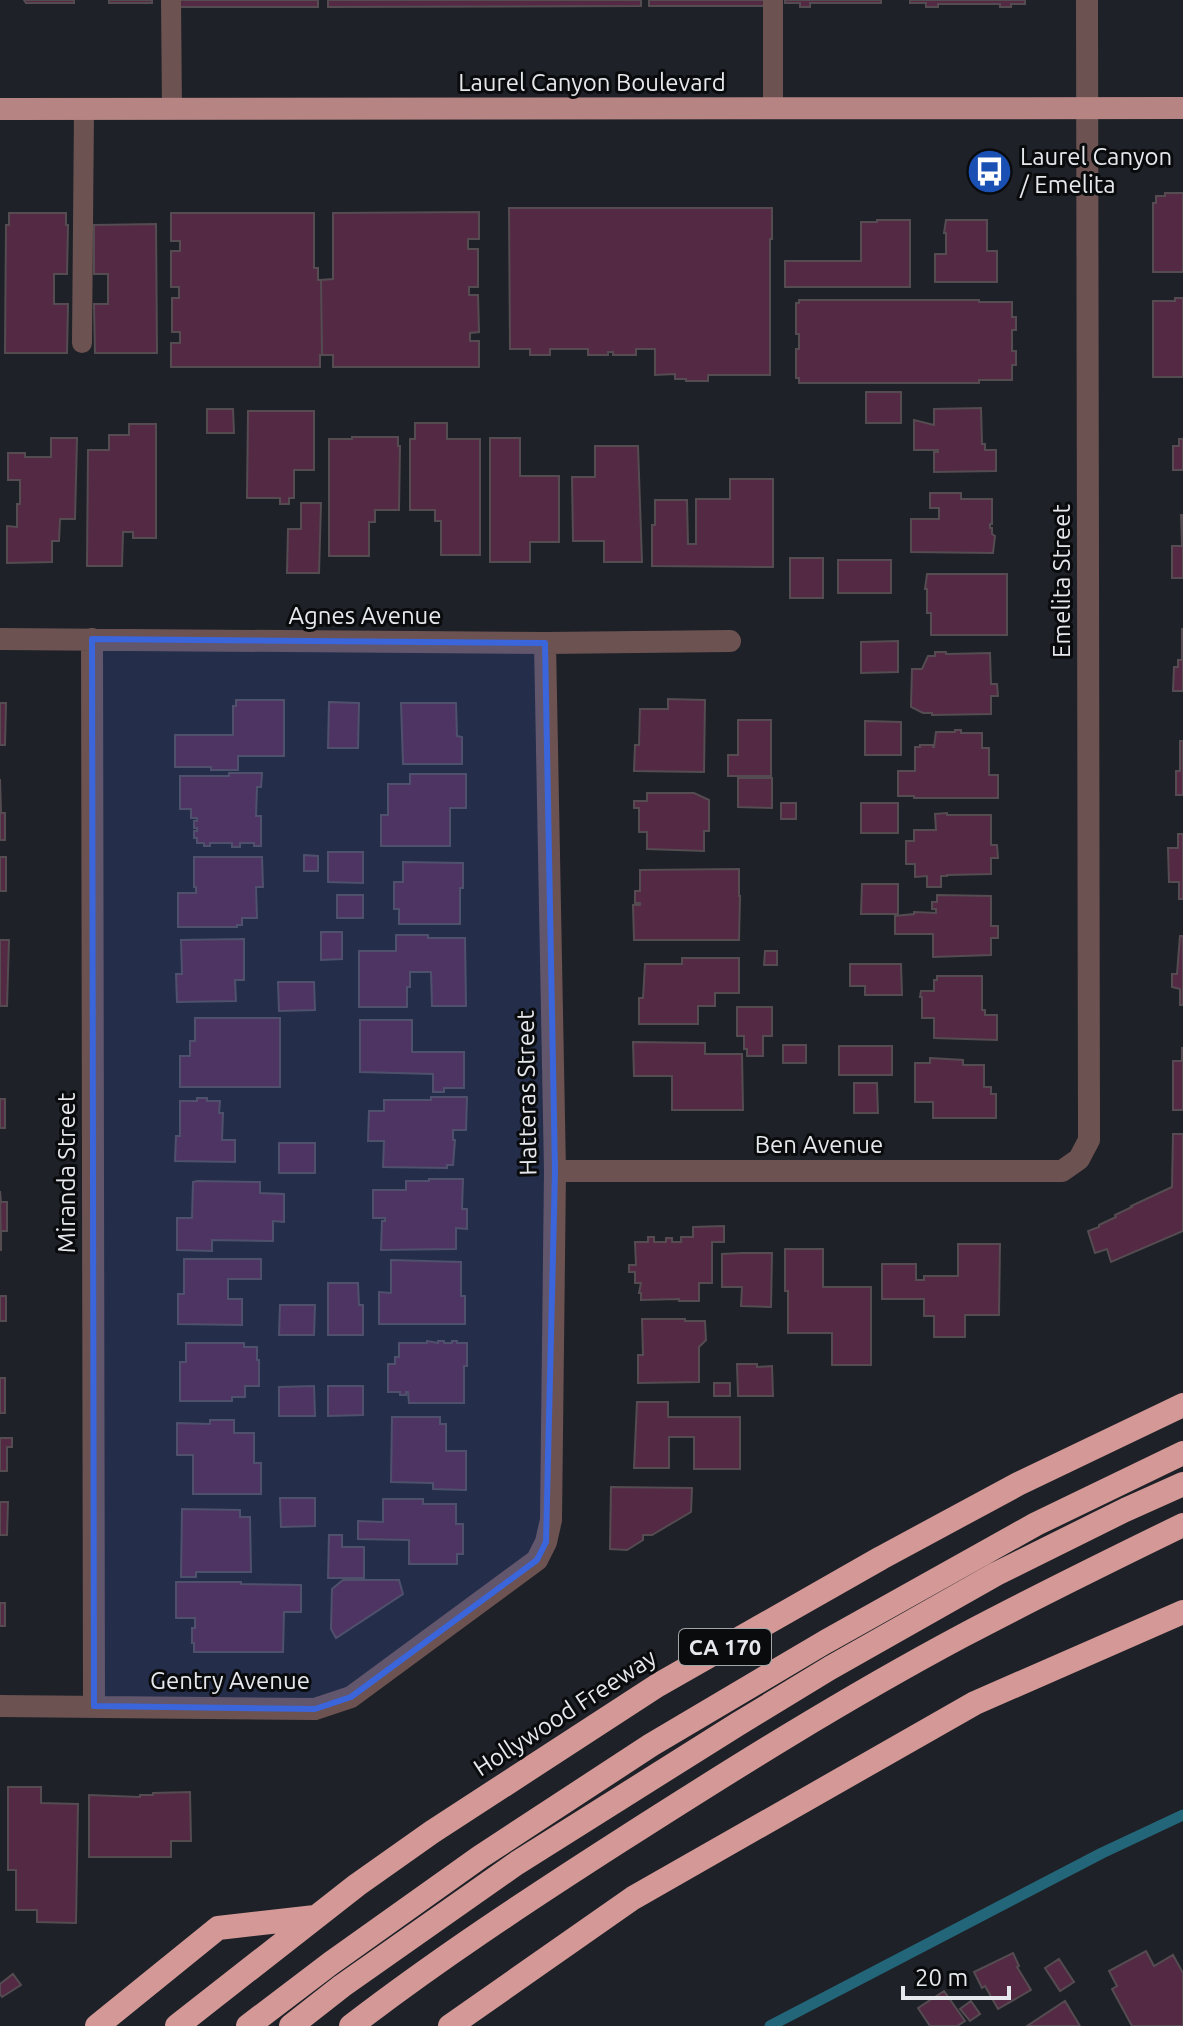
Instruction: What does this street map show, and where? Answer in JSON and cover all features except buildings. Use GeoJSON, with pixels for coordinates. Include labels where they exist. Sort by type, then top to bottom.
{"type":"FeatureCollection","features":[{"type":"Feature","properties":{"kind":"highway","name":"Hollywood Freeway"},"geometry":{"type":"LineString","coordinates":[[177,2026],[357,1885],[432,1832],[658,1685],[1018,1484],[1183,1403]]}},
{"type":"Feature","properties":{"kind":"highway"},"geometry":{"type":"LineString","coordinates":[[248,2026],[480,1857],[651,1745],[825,1642],[1023,1531],[1183,1453]]}},
{"type":"Feature","properties":{"kind":"highway"},"geometry":{"type":"LineString","coordinates":[[291,2026],[342,1986],[517,1863],[738,1724],[996,1574],[1183,1484]]}},
{"type":"Feature","properties":{"kind":"highway"},"geometry":{"type":"LineString","coordinates":[[351,2026],[541,1892],[818,1718],[960,1637],[1183,1525]]}},
{"type":"Feature","properties":{"kind":"highway"},"geometry":{"type":"LineString","coordinates":[[450,2026],[633,1898],[975,1703],[1183,1612]]}},
{"type":"Feature","properties":{"kind":"highway"},"geometry":{"type":"LineString","coordinates":[[97,2026],[218,1928],[315,1917]]}},
{"type":"Feature","properties":{"kind":"main road","name":"Laurel Canyon Boulevard"},"geometry":{"type":"LineString","coordinates":[[0,109],[1183,108]]}},
{"type":"Feature","properties":{"kind":"street","name":"Emelita Street"},"geometry":{"type":"LineString","coordinates":[[1079,1159],[1089,1140],[1087,0]]}},
{"type":"Feature","properties":{"kind":"street","name":"Agnes Avenue"},"geometry":{"type":"LineString","coordinates":[[0,639],[545,643],[730,641]]}},
{"type":"Feature","properties":{"kind":"street","name":"Miranda Street"},"geometry":{"type":"LineString","coordinates":[[92,639],[94,1706]]}},
{"type":"Feature","properties":{"kind":"street","name":"Hatteras Street"},"geometry":{"type":"LineString","coordinates":[[545,643],[555,1171],[551,1520],[546,1542]]}},
{"type":"Feature","properties":{"kind":"street","name":"Ben Avenue"},"geometry":{"type":"LineString","coordinates":[[555,1171],[1062,1171],[1079,1159]]}},
{"type":"Feature","properties":{"kind":"street","name":"Gentry Avenue"},"geometry":{"type":"LineString","coordinates":[[0,1706],[315,1709],[351,1697],[537,1560],[546,1542]]}},
{"type":"Feature","properties":{"kind":"lane"},"geometry":{"type":"LineString","coordinates":[[171,0],[172,109]]}},
{"type":"Feature","properties":{"kind":"lane"},"geometry":{"type":"LineString","coordinates":[[773,0],[773,109]]}},
{"type":"Feature","properties":{"kind":"lane"},"geometry":{"type":"LineString","coordinates":[[82,343],[84,109]]}},
{"type":"Feature","properties":{"kind":"highlighted area"},"geometry":{"type":"Polygon","coordinates":[[[92,639],[545,643],[555,1171],[546,1542],[537,1560],[351,1697],[315,1709],[94,1706],[92,639]]]}},
{"type":"Feature","properties":{"kind":"waterway"},"geometry":{"type":"LineString","coordinates":[[770,2026],[1102,1853],[1183,1815]]}},
{"type":"Feature","properties":{"kind":"place","name":"Laurel Canyon / Emelita"},"geometry":{"type":"Point","coordinates":[989,171]}}]}
